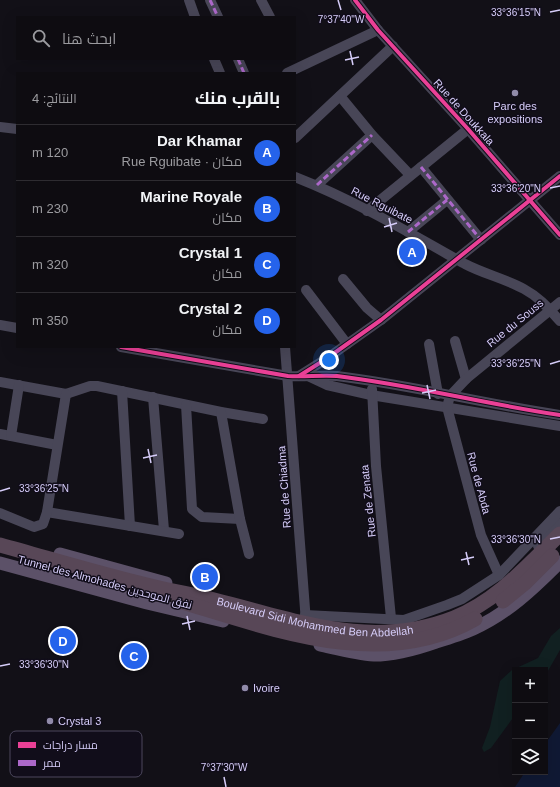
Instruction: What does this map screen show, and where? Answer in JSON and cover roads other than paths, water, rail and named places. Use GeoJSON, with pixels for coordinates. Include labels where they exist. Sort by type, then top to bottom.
{"type":"FeatureCollection","features":[{"type":"Feature","properties":{"kind":"highway","name":"Boulevard Sidi Mohammed Ben Abdellah"},"geometry":{"type":"LineString","coordinates":[[211,605],[306,620],[349,632],[392,625],[424,627],[440,623],[483,604],[508,585],[560,534]]}},
{"type":"Feature","properties":{"kind":"highway","name":"Tunnel des Almohades نفق الموحدين"},"geometry":{"type":"LineString","coordinates":[[0,545],[154,587],[211,605]]}},
{"type":"Feature","properties":{"kind":"highway","name":"Boulevard Sidi Mohammed Ben Abdellah"},"geometry":{"type":"LineString","coordinates":[[211,605],[309,638],[347,644],[376,645],[410,642],[452,633],[486,613],[513,594],[560,547]]}},
{"type":"Feature","properties":{"kind":"highway","name":"Tunnel des Almohades نفق الموحدين"},"geometry":{"type":"LineString","coordinates":[[0,553],[211,605]]}},
{"type":"Feature","properties":{"kind":"main road","name":"Boulevard Sidi Mohammed Ben Abdellah"},"geometry":{"type":"LineString","coordinates":[[0,537],[182,587],[211,605]]}},
{"type":"Feature","properties":{"kind":"main road"},"geometry":{"type":"LineString","coordinates":[[452,633],[472,630],[498,615],[520,599],[560,562]]}},
{"type":"Feature","properties":{"kind":"main road","name":"Boulevard Sidi Mohammed Ben Abdellah"},"geometry":{"type":"LineString","coordinates":[[0,563],[147,603],[358,653],[373,655],[403,652],[452,633]]}},
{"type":"Feature","properties":{"kind":"street"},"geometry":{"type":"LineString","coordinates":[[189,0],[195,16]]}},
{"type":"Feature","properties":{"kind":"street"},"geometry":{"type":"LineString","coordinates":[[210,0],[218,16]]}},
{"type":"Feature","properties":{"kind":"street"},"geometry":{"type":"LineString","coordinates":[[261,0],[269,16]]}},
{"type":"Feature","properties":{"kind":"street","name":"Rue de Doukkala"},"geometry":{"type":"LineString","coordinates":[[355,0],[378,30],[468,129],[560,235]]}},
{"type":"Feature","properties":{"kind":"street"},"geometry":{"type":"LineString","coordinates":[[289,72],[378,30]]}},
{"type":"Feature","properties":{"kind":"street"},"geometry":{"type":"LineString","coordinates":[[296,137],[393,46]]}},
{"type":"Feature","properties":{"kind":"street"},"geometry":{"type":"LineString","coordinates":[[214,60],[220,72]]}},
{"type":"Feature","properties":{"kind":"street"},"geometry":{"type":"LineString","coordinates":[[238,60],[244,72]]}},
{"type":"Feature","properties":{"kind":"street"},"geometry":{"type":"LineString","coordinates":[[340,96],[372,135],[410,176]]}},
{"type":"Feature","properties":{"kind":"street"},"geometry":{"type":"LineString","coordinates":[[0,127],[16,130]]}},
{"type":"Feature","properties":{"kind":"street"},"geometry":{"type":"LineString","coordinates":[[367,211],[468,129]]}},
{"type":"Feature","properties":{"kind":"street"},"geometry":{"type":"LineString","coordinates":[[317,185],[372,135]]}},
{"type":"Feature","properties":{"kind":"street"},"geometry":{"type":"LineString","coordinates":[[421,167],[481,240]]}},
{"type":"Feature","properties":{"kind":"street"},"geometry":{"type":"LineString","coordinates":[[299,376],[381,320],[560,176]]}},
{"type":"Feature","properties":{"kind":"street","name":"Rue Rguibate"},"geometry":{"type":"LineString","coordinates":[[296,177],[317,185],[476,269],[523,288],[539,299],[560,321]]}},
{"type":"Feature","properties":{"kind":"street"},"geometry":{"type":"LineString","coordinates":[[408,232],[447,200]]}},
{"type":"Feature","properties":{"kind":"street"},"geometry":{"type":"LineString","coordinates":[[343,279],[367,308],[381,320]]}},
{"type":"Feature","properties":{"kind":"street"},"geometry":{"type":"LineString","coordinates":[[306,290],[347,344]]}},
{"type":"Feature","properties":{"kind":"street","name":"Rue du Souss"},"geometry":{"type":"LineString","coordinates":[[450,396],[466,379],[560,302]]}},
{"type":"Feature","properties":{"kind":"street"},"geometry":{"type":"LineString","coordinates":[[0,325],[16,328]]}},
{"type":"Feature","properties":{"kind":"street"},"geometry":{"type":"LineString","coordinates":[[455,342],[466,379]]}},
{"type":"Feature","properties":{"kind":"street"},"geometry":{"type":"LineString","coordinates":[[429,344],[438,394]]}},
{"type":"Feature","properties":{"kind":"street"},"geometry":{"type":"LineString","coordinates":[[127,348],[288,376],[310,377],[326,375],[372,381],[560,415]]}},
{"type":"Feature","properties":{"kind":"street","name":"Rue de Chiadma"},"geometry":{"type":"LineString","coordinates":[[285,348],[306,620]]}},
{"type":"Feature","properties":{"kind":"street"},"geometry":{"type":"LineString","coordinates":[[310,377],[327,385],[371,395],[560,426]]}},
{"type":"Feature","properties":{"kind":"street","name":"Rue de Zenata"},"geometry":{"type":"LineString","coordinates":[[372,381],[371,395],[392,625]]}},
{"type":"Feature","properties":{"kind":"street"},"geometry":{"type":"LineString","coordinates":[[0,382],[19,384],[66,394],[90,386],[263,419]]}},
{"type":"Feature","properties":{"kind":"street"},"geometry":{"type":"LineString","coordinates":[[11,436],[19,384]]}},
{"type":"Feature","properties":{"kind":"street"},"geometry":{"type":"LineString","coordinates":[[122,391],[130,526]]}},
{"type":"Feature","properties":{"kind":"street"},"geometry":{"type":"LineString","coordinates":[[0,513],[34,527],[42,524],[47,512],[66,394]]}},
{"type":"Feature","properties":{"kind":"street"},"geometry":{"type":"LineString","coordinates":[[447,407],[450,396]]}},
{"type":"Feature","properties":{"kind":"street"},"geometry":{"type":"LineString","coordinates":[[154,397],[164,530]]}},
{"type":"Feature","properties":{"kind":"street"},"geometry":{"type":"LineString","coordinates":[[186,405],[192,509],[202,517],[240,519]]}},
{"type":"Feature","properties":{"kind":"street","name":"Rue de Abda"},"geometry":{"type":"LineString","coordinates":[[447,407],[481,535],[499,575]]}},
{"type":"Feature","properties":{"kind":"street"},"geometry":{"type":"LineString","coordinates":[[222,412],[240,519],[249,554]]}},
{"type":"Feature","properties":{"kind":"street"},"geometry":{"type":"LineString","coordinates":[[0,434],[57,445]]}},
{"type":"Feature","properties":{"kind":"street"},"geometry":{"type":"LineString","coordinates":[[392,625],[396,620],[404,620],[447,605],[474,592],[499,575],[560,511]]}},
{"type":"Feature","properties":{"kind":"street"},"geometry":{"type":"LineString","coordinates":[[47,512],[130,526],[164,530],[179,534]]}},
{"type":"Feature","properties":{"kind":"street"},"geometry":{"type":"LineString","coordinates":[[392,625],[438,618],[480,596],[518,567],[560,523]]}},
{"type":"Feature","properties":{"kind":"water"},"geometry":{"type":"Polygon","coordinates":[[[560,723],[560,787],[515,787],[523,775],[548,775],[548,740],[560,723]]]}},
{"type":"Feature","properties":{"kind":"place","name":"Parc des expositions"},"geometry":{"type":"Point","coordinates":[515,93]}},
{"type":"Feature","properties":{"kind":"place","name":"Dar Khamar"},"geometry":{"type":"Point","coordinates":[412,252]}},
{"type":"Feature","properties":{"kind":"place","name":"Marine Royale"},"geometry":{"type":"Point","coordinates":[205,577]}},
{"type":"Feature","properties":{"kind":"place","name":"Crystal 2"},"geometry":{"type":"Point","coordinates":[63,641]}},
{"type":"Feature","properties":{"kind":"place","name":"Crystal 1"},"geometry":{"type":"Point","coordinates":[134,656]}},
{"type":"Feature","properties":{"kind":"place","name":"Ivoire"},"geometry":{"type":"Point","coordinates":[245,688]}},
{"type":"Feature","properties":{"kind":"place","name":"Crystal 3"},"geometry":{"type":"Point","coordinates":[50,721]}}]}
